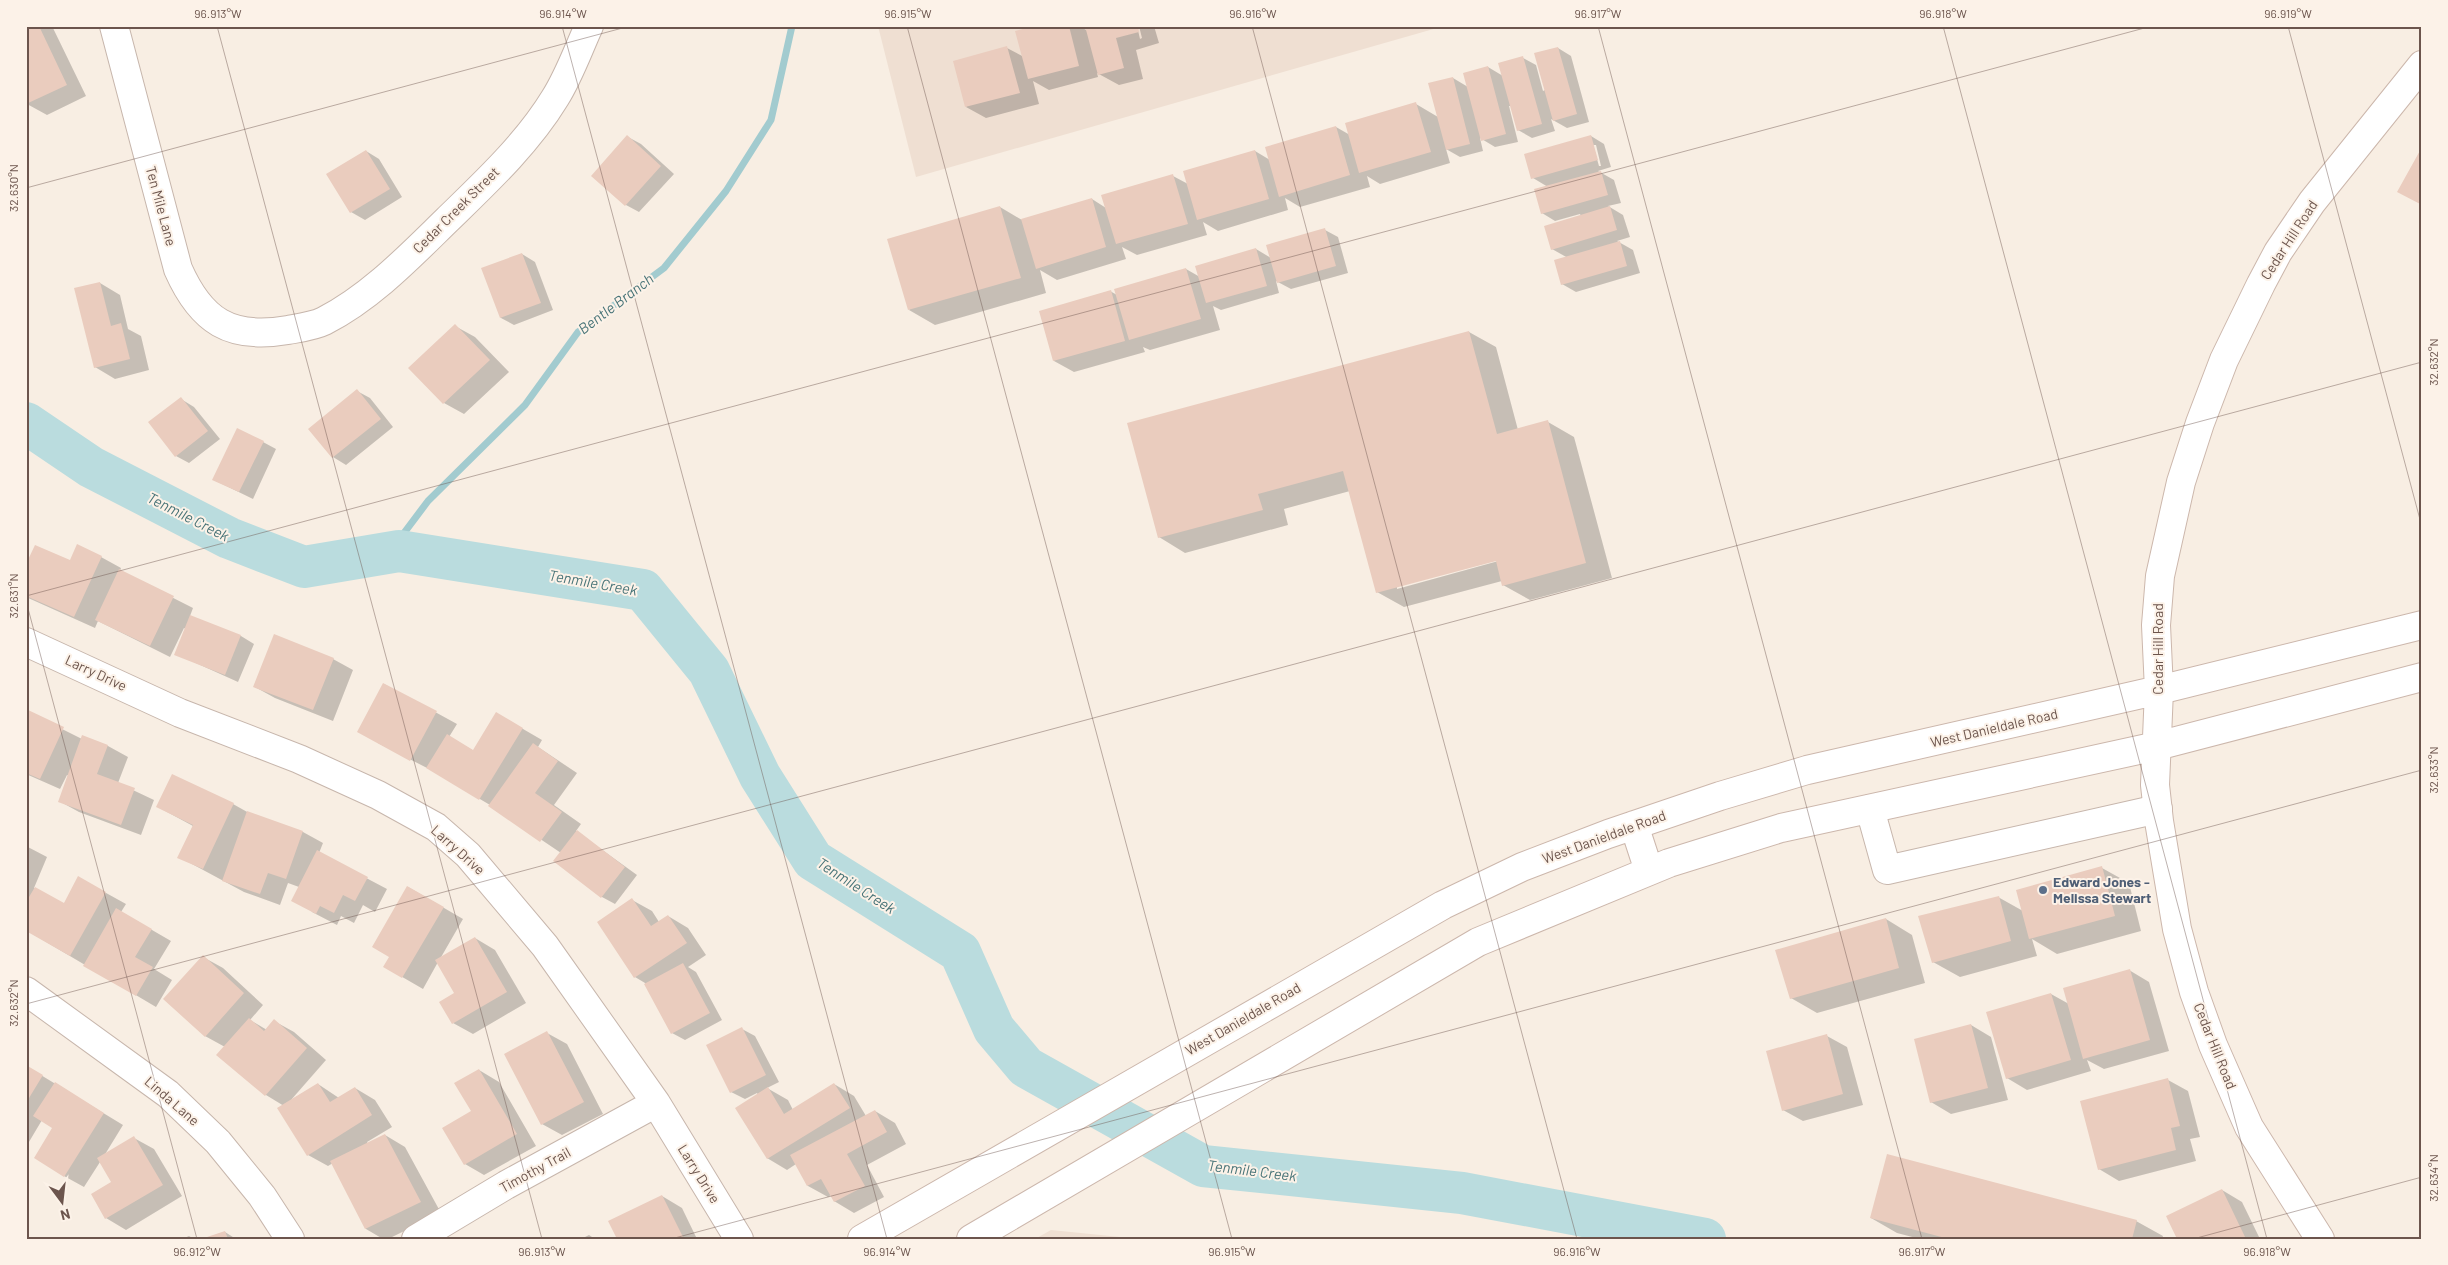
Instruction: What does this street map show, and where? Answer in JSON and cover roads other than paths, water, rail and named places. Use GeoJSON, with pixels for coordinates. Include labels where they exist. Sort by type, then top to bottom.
{"type":"FeatureCollection","features":[{"type":"Feature","properties":{"kind":"street","name":"Ten Mile Lane"},"geometry":{"type":"LineString","coordinates":[[114,26],[178,269],[190,295],[210,317],[234,330],[269,334]]}},
{"type":"Feature","properties":{"kind":"street","name":"Cedar Creek Street"},"geometry":{"type":"LineString","coordinates":[[269,334],[323,321],[351,304],[400,266],[477,191],[525,139],[555,99],[589,26]]}},
{"type":"Feature","properties":{"kind":"street","name":"Cedar Hill Road"},"geometry":{"type":"LineString","coordinates":[[2320,1239],[2249,1127],[2213,1046],[2194,992],[2177,929],[2156,785],[2159,690],[2156,625],[2160,576],[2181,482],[2200,423],[2224,360],[2278,252],[2312,202],[2422,65]]}},
{"type":"Feature","properties":{"kind":"street","name":"West Danieldale Road"},"geometry":{"type":"LineString","coordinates":[[862,1239],[1443,905],[1522,867],[1634,825],[1807,770],[2159,690],[2422,624]]}},
{"type":"Feature","properties":{"kind":"street","name":"Larry Drive"},"geometry":{"type":"LineString","coordinates":[[26,642],[180,713],[299,759],[378,795],[436,827],[468,855],[545,946],[656,1103],[739,1239]]}},
{"type":"Feature","properties":{"kind":"street"},"geometry":{"type":"LineString","coordinates":[[971,1239],[1478,942],[1649,871],[1781,828],[2157,746],[2422,678]]}},
{"type":"Feature","properties":{"kind":"street"},"geometry":{"type":"LineString","coordinates":[[1870,809],[1887,870],[2158,809]]}},
{"type":"Feature","properties":{"kind":"street"},"geometry":{"type":"LineString","coordinates":[[1634,825],[1649,871]]}},
{"type":"Feature","properties":{"kind":"street","name":"Linda Lane"},"geometry":{"type":"LineString","coordinates":[[26,992],[168,1094],[218,1142],[262,1196],[290,1239]]}},
{"type":"Feature","properties":{"kind":"street","name":"Timothy Trail"},"geometry":{"type":"LineString","coordinates":[[416,1239],[506,1185],[656,1103]]}},
{"type":"Feature","properties":{"kind":"waterway","name":"Bentle Branch"},"geometry":{"type":"LineString","coordinates":[[389,553],[428,501],[525,405],[578,332],[664,268],[726,191],[771,120],[792,26]]}},
{"type":"Feature","properties":{"kind":"waterway","name":"Tenmile Creek"},"geometry":{"type":"LineString","coordinates":[[26,423],[91,467],[229,538],[304,567],[399,551],[643,590],[709,671],[760,776],[813,860],[960,952],[994,1029],[1026,1067],[1203,1166],[1462,1193],[1705,1239]]}},
{"type":"Feature","properties":{"kind":"place","name":"Edward Jones - Melissa Stewart"},"geometry":{"type":"Point","coordinates":[2043,890]}}]}
